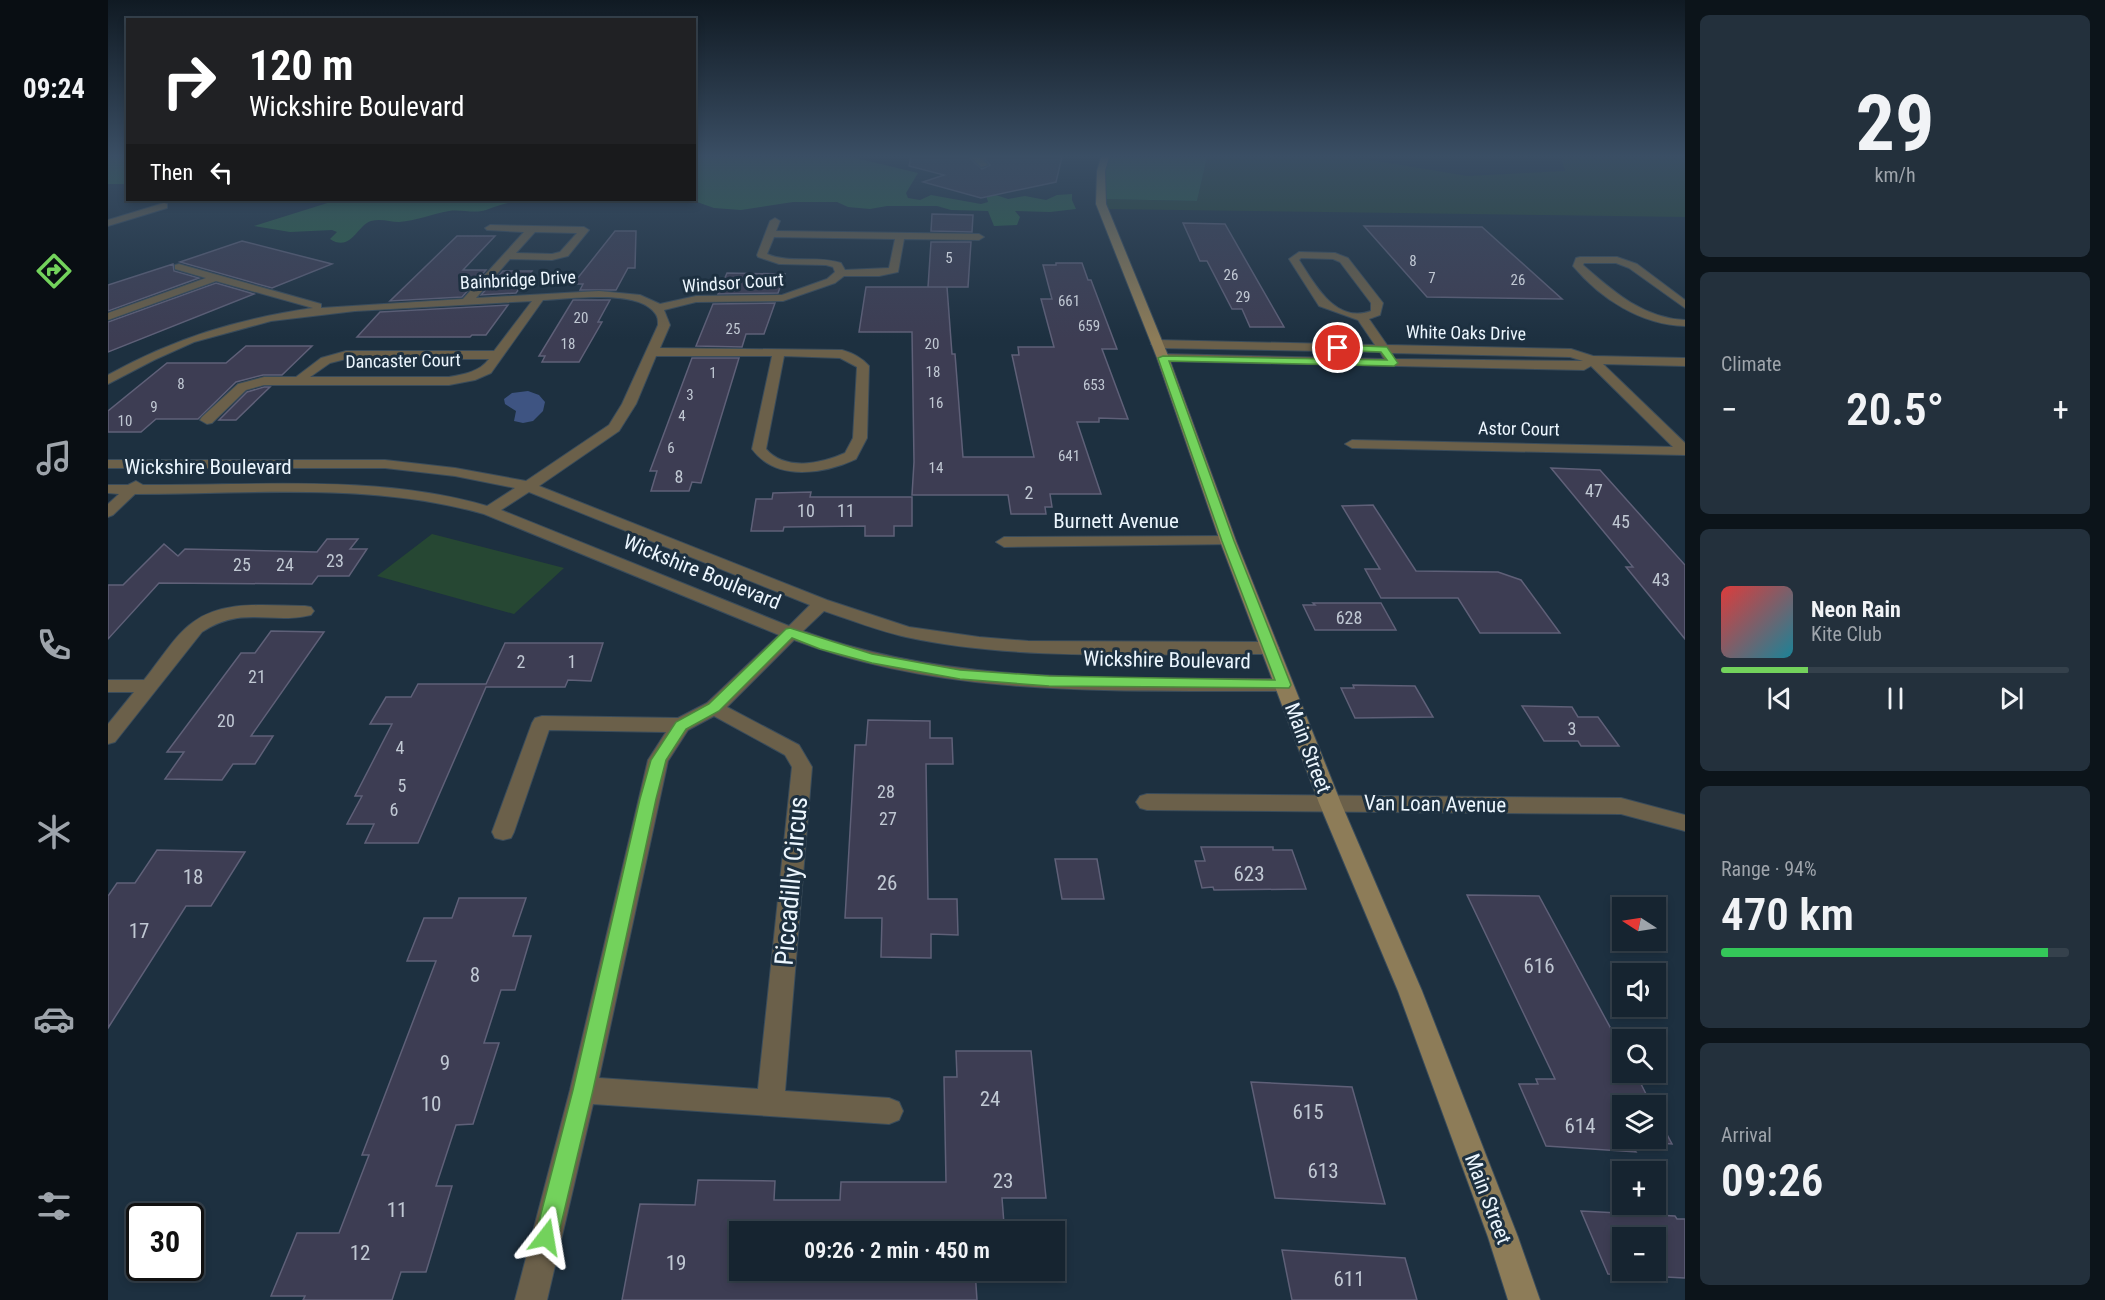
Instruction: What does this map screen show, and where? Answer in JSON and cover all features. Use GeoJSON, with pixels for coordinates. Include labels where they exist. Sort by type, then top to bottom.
{"type":"FeatureCollection","features":[{"type":"Feature","properties":{"kind":"main road","name":"Main Street"},"geometry":{"type":"LineString","coordinates":[[1106,218],[1160,351],[1228,541],[1330,803],[1410,991],[1503,1237],[1524,1300]]}},
{"type":"Feature","properties":{"kind":"street"},"geometry":{"type":"LineString","coordinates":[[108,223],[126,218]]}},
{"type":"Feature","properties":{"kind":"street","name":"Windsor Court"},"geometry":{"type":"LineString","coordinates":[[775,221],[762,255],[765,258],[824,261],[837,265],[841,273]]}},
{"type":"Feature","properties":{"kind":"street"},"geometry":{"type":"LineString","coordinates":[[490,228],[584,230],[564,254],[552,257],[507,256]]}},
{"type":"Feature","properties":{"kind":"street"},"geometry":{"type":"LineString","coordinates":[[466,302],[532,229]]}},
{"type":"Feature","properties":{"kind":"street"},"geometry":{"type":"LineString","coordinates":[[771,234],[979,237]]}},
{"type":"Feature","properties":{"kind":"street","name":"Windsor Court"},"geometry":{"type":"LineString","coordinates":[[658,308],[696,299],[783,298],[831,281],[841,273],[879,273],[894,270],[900,236]]}},
{"type":"Feature","properties":{"kind":"street"},"geometry":{"type":"LineString","coordinates":[[1362,318],[1376,313],[1377,303],[1344,261],[1335,256],[1299,255],[1294,260],[1323,304],[1362,318],[1394,363]]}},
{"type":"Feature","properties":{"kind":"street"},"geometry":{"type":"LineString","coordinates":[[1683,325],[1647,317],[1632,310],[1578,266],[1580,260],[1617,260],[1634,266],[1685,305]]}},
{"type":"Feature","properties":{"kind":"street"},"geometry":{"type":"LineString","coordinates":[[178,267],[325,308]]}},
{"type":"Feature","properties":{"kind":"street"},"geometry":{"type":"LineString","coordinates":[[108,317],[216,278]]}},
{"type":"Feature","properties":{"kind":"street","name":"Bainbridge Drive"},"geometry":{"type":"LineString","coordinates":[[108,380],[157,353],[221,329],[275,315],[325,308],[616,295],[639,299],[658,308]]}},
{"type":"Feature","properties":{"kind":"street","name":"Dancaster Court"},"geometry":{"type":"LineString","coordinates":[[207,420],[242,387],[264,381],[461,380],[481,375],[540,297]]}},
{"type":"Feature","properties":{"kind":"street"},"geometry":{"type":"LineString","coordinates":[[489,510],[614,428],[629,404],[664,325],[664,318],[658,308]]}},
{"type":"Feature","properties":{"kind":"street","name":"White Oaks Drive"},"geometry":{"type":"LineString","coordinates":[[1160,351],[1383,349],[1571,353],[1592,360],[1685,362]]}},
{"type":"Feature","properties":{"kind":"street","name":"White Oaks Drive"},"geometry":{"type":"LineString","coordinates":[[1160,351],[1394,363],[1584,366],[1592,360]]}},
{"type":"Feature","properties":{"kind":"street"},"geometry":{"type":"LineString","coordinates":[[652,352],[779,352],[842,354],[854,359],[863,366],[860,438],[857,449],[851,456],[827,466],[808,468],[790,466],[763,456],[759,449],[779,352]]}},
{"type":"Feature","properties":{"kind":"street","name":"Dancaster Court"},"geometry":{"type":"LineString","coordinates":[[299,381],[317,364],[346,355],[497,355]]}},
{"type":"Feature","properties":{"kind":"street","name":"Astor Court"},"geometry":{"type":"LineString","coordinates":[[1592,360],[1685,451]]}},
{"type":"Feature","properties":{"kind":"street","name":"Astor Court"},"geometry":{"type":"LineString","coordinates":[[1352,444],[1685,451]]}},
{"type":"Feature","properties":{"kind":"street","name":"Wickshire Boulevard"},"geometry":{"type":"LineString","coordinates":[[108,464],[385,464],[455,472],[527,486],[821,604],[907,632],[979,643],[1029,647],[1270,648]]}},
{"type":"Feature","properties":{"kind":"street"},"geometry":{"type":"LineString","coordinates":[[108,512],[157,465]]}},
{"type":"Feature","properties":{"kind":"street","name":"Wickshire Boulevard"},"geometry":{"type":"LineString","coordinates":[[108,489],[363,489],[424,495],[460,501],[489,510],[825,646],[872,659],[960,675],[1049,681],[1284,685]]}},
{"type":"Feature","properties":{"kind":"street","name":"Burnett Avenue"},"geometry":{"type":"LineString","coordinates":[[1004,542],[1228,541]]}},
{"type":"Feature","properties":{"kind":"street"},"geometry":{"type":"LineString","coordinates":[[503,832],[542,723],[681,725],[714,708],[821,604]]}},
{"type":"Feature","properties":{"kind":"street"},"geometry":{"type":"LineString","coordinates":[[108,737],[196,628],[211,618],[230,612],[305,611]]}},
{"type":"Feature","properties":{"kind":"street"},"geometry":{"type":"LineString","coordinates":[[108,686],[149,686]]}},
{"type":"Feature","properties":{"kind":"street","name":"Piccadilly Circus"},"geometry":{"type":"LineString","coordinates":[[714,708],[792,750],[802,767],[770,1102]]}},
{"type":"Feature","properties":{"kind":"street"},"geometry":{"type":"LineString","coordinates":[[531,1300],[583,1090],[658,760],[681,725]]}},
{"type":"Feature","properties":{"kind":"street","name":"Van Loan Avenue"},"geometry":{"type":"LineString","coordinates":[[1147,802],[1621,806],[1685,823]]}},
{"type":"Feature","properties":{"kind":"street"},"geometry":{"type":"LineString","coordinates":[[583,1090],[889,1111]]}},
{"type":"Feature","properties":{"kind":"green space"},"geometry":{"type":"Polygon","coordinates":[[[281,218],[423,218],[396,222],[371,221],[343,243],[330,239],[337,232],[332,230],[290,232],[254,226],[281,218]]]}},
{"type":"Feature","properties":{"kind":"green space"},"geometry":{"type":"Polygon","coordinates":[[[991,218],[1020,218],[1017,225],[994,226],[991,218]]]}},
{"type":"Feature","properties":{"kind":"green space"},"geometry":{"type":"Polygon","coordinates":[[[432,534],[564,568],[514,614],[377,576],[432,534]]]}},
{"type":"Feature","properties":{"kind":"water"},"geometry":{"type":"Polygon","coordinates":[[[528,391],[539,395],[545,402],[543,411],[533,421],[523,423],[514,421],[516,411],[505,404],[504,399],[512,393],[528,391]]]}},
{"type":"Feature","properties":{"kind":"building"},"geometry":{"type":"Polygon","coordinates":[[[932,218],[973,218],[972,232],[931,231],[932,218]]]}},
{"type":"Feature","properties":{"kind":"building"},"geometry":{"type":"Polygon","coordinates":[[[1183,223],[1225,224],[1284,327],[1250,327],[1242,309],[1232,309],[1207,261],[1200,261],[1183,223]]]}},
{"type":"Feature","properties":{"kind":"building"},"geometry":{"type":"Polygon","coordinates":[[[1364,226],[1482,227],[1562,299],[1427,297],[1364,226]]]}},
{"type":"Feature","properties":{"kind":"building"},"geometry":{"type":"Polygon","coordinates":[[[615,231],[636,231],[635,268],[628,268],[616,290],[580,290],[583,284],[573,284],[615,231]]]}},
{"type":"Feature","properties":{"kind":"building"},"geometry":{"type":"Polygon","coordinates":[[[457,236],[495,236],[463,270],[486,270],[462,297],[390,301],[457,236]]]}},
{"type":"Feature","properties":{"kind":"building"},"geometry":{"type":"Polygon","coordinates":[[[242,241],[332,264],[272,288],[180,262],[242,241]]]}},
{"type":"Feature","properties":{"kind":"building"},"geometry":{"type":"Polygon","coordinates":[[[931,242],[971,242],[968,287],[928,287],[931,242]]]}},
{"type":"Feature","properties":{"kind":"building"},"geometry":{"type":"Polygon","coordinates":[[[1056,263],[1082,263],[1088,280],[1091,280],[1117,349],[1102,349],[1128,419],[1099,418],[1099,422],[1077,422],[1101,494],[1050,494],[1052,507],[1045,507],[1046,514],[1011,514],[1008,495],[912,495],[914,462],[912,332],[859,332],[866,287],[947,287],[963,457],[1034,457],[1012,355],[1019,355],[1018,347],[1054,347],[1041,299],[1052,299],[1043,265],[1056,265],[1056,263]]]}},
{"type":"Feature","properties":{"kind":"building"},"geometry":{"type":"Polygon","coordinates":[[[173,264],[174,271],[199,278],[108,311],[108,285],[173,264]]]}},
{"type":"Feature","properties":{"kind":"building"},"geometry":{"type":"Polygon","coordinates":[[[503,271],[532,271],[516,293],[481,295],[503,271]]]}},
{"type":"Feature","properties":{"kind":"building"},"geometry":{"type":"Polygon","coordinates":[[[727,273],[785,274],[778,293],[718,294],[727,273]]]}},
{"type":"Feature","properties":{"kind":"building"},"geometry":{"type":"Polygon","coordinates":[[[216,283],[254,294],[108,352],[108,322],[216,283]]]}},
{"type":"Feature","properties":{"kind":"building"},"geometry":{"type":"Polygon","coordinates":[[[573,300],[610,300],[598,322],[602,322],[579,362],[542,362],[545,356],[539,356],[573,300]]]}},
{"type":"Feature","properties":{"kind":"building"},"geometry":{"type":"Polygon","coordinates":[[[775,303],[764,334],[746,334],[742,347],[696,346],[713,304],[775,303]]]}},
{"type":"Feature","properties":{"kind":"building"},"geometry":{"type":"Polygon","coordinates":[[[508,305],[486,335],[357,337],[380,312],[508,305]]]}},
{"type":"Feature","properties":{"kind":"building"},"geometry":{"type":"Polygon","coordinates":[[[246,346],[312,346],[282,375],[263,375],[236,382],[198,419],[156,419],[141,432],[108,432],[108,411],[167,363],[226,363],[246,346]]]}},
{"type":"Feature","properties":{"kind":"building"},"geometry":{"type":"Polygon","coordinates":[[[692,358],[739,358],[701,483],[692,482],[689,491],[651,491],[657,471],[650,471],[692,358]]]}},
{"type":"Feature","properties":{"kind":"building"},"geometry":{"type":"Polygon","coordinates":[[[270,387],[236,420],[219,420],[247,392],[270,387]]]}},
{"type":"Feature","properties":{"kind":"building"},"geometry":{"type":"Polygon","coordinates":[[[1551,468],[1600,470],[1685,565],[1685,639],[1626,567],[1633,567],[1551,468]]]}},
{"type":"Feature","properties":{"kind":"building"},"geometry":{"type":"Polygon","coordinates":[[[811,492],[810,497],[912,497],[912,526],[894,526],[894,536],[865,536],[865,526],[784,527],[783,531],[751,531],[756,499],[772,499],[773,493],[811,492]]]}},
{"type":"Feature","properties":{"kind":"building"},"geometry":{"type":"Polygon","coordinates":[[[1373,505],[1416,571],[1498,572],[1521,580],[1560,633],[1480,633],[1458,598],[1381,598],[1365,569],[1380,569],[1342,506],[1373,505]]]}},
{"type":"Feature","properties":{"kind":"building"},"geometry":{"type":"Polygon","coordinates":[[[327,539],[358,539],[350,549],[367,549],[349,576],[318,576],[312,584],[159,583],[108,639],[108,585],[123,585],[164,544],[178,556],[185,549],[317,552],[327,539]]]}},
{"type":"Feature","properties":{"kind":"building"},"geometry":{"type":"Polygon","coordinates":[[[1313,603],[1381,603],[1396,630],[1315,630],[1303,605],[1315,605],[1313,603]]]}},
{"type":"Feature","properties":{"kind":"building"},"geometry":{"type":"Polygon","coordinates":[[[271,631],[324,632],[251,736],[273,736],[255,764],[233,764],[222,780],[165,779],[184,752],[167,752],[241,653],[255,653],[271,631]]]}},
{"type":"Feature","properties":{"kind":"building"},"geometry":{"type":"Polygon","coordinates":[[[505,643],[603,643],[591,681],[568,680],[565,687],[486,687],[418,843],[365,843],[374,824],[347,824],[362,796],[355,796],[392,724],[370,724],[386,697],[411,697],[418,684],[486,684],[505,643]]]}},
{"type":"Feature","properties":{"kind":"building"},"geometry":{"type":"Polygon","coordinates":[[[1353,685],[1415,686],[1433,717],[1355,718],[1341,688],[1354,688],[1353,685]]]}},
{"type":"Feature","properties":{"kind":"building"},"geometry":{"type":"Polygon","coordinates":[[[1522,706],[1572,707],[1578,717],[1598,717],[1619,746],[1581,746],[1578,741],[1544,741],[1522,706]]]}},
{"type":"Feature","properties":{"kind":"building"},"geometry":{"type":"Polygon","coordinates":[[[868,720],[930,721],[930,738],[952,738],[953,764],[926,764],[928,899],[957,899],[958,935],[931,934],[931,958],[881,957],[882,918],[845,918],[855,745],[866,745],[868,720]]]}},
{"type":"Feature","properties":{"kind":"building"},"geometry":{"type":"Polygon","coordinates":[[[1201,847],[1273,847],[1273,850],[1292,850],[1306,889],[1214,890],[1213,887],[1202,888],[1195,861],[1205,861],[1201,847]]]}},
{"type":"Feature","properties":{"kind":"building"},"geometry":{"type":"Polygon","coordinates":[[[157,850],[245,852],[211,906],[186,906],[108,1028],[108,896],[117,883],[135,883],[157,850]]]}},
{"type":"Feature","properties":{"kind":"building"},"geometry":{"type":"Polygon","coordinates":[[[1055,859],[1097,859],[1104,899],[1062,899],[1055,859]]]}},
{"type":"Feature","properties":{"kind":"building"},"geometry":{"type":"Polygon","coordinates":[[[1467,895],[1539,896],[1612,1031],[1612,1083],[1640,1083],[1646,1095],[1612,1095],[1612,1149],[1634,1149],[1636,1152],[1546,1146],[1519,1084],[1538,1084],[1536,1079],[1555,1079],[1467,895]]]}},
{"type":"Feature","properties":{"kind":"building"},"geometry":{"type":"Polygon","coordinates":[[[459,898],[526,898],[513,936],[531,936],[515,990],[501,990],[484,1043],[499,1043],[473,1124],[456,1125],[436,1186],[452,1186],[426,1272],[401,1272],[392,1300],[303,1300],[305,1296],[271,1296],[297,1233],[339,1233],[369,1155],[362,1155],[436,961],[407,961],[424,918],[452,918],[459,898]]]}},
{"type":"Feature","properties":{"kind":"building"},"geometry":{"type":"Polygon","coordinates":[[[956,1051],[1031,1051],[1046,1198],[1002,1198],[1004,1221],[729,1221],[729,1281],[976,1281],[977,1300],[622,1300],[640,1204],[695,1205],[698,1180],[775,1181],[774,1200],[840,1200],[841,1182],[946,1182],[944,1077],[957,1077],[956,1051]]]}},
{"type":"Feature","properties":{"kind":"building"},"geometry":{"type":"Polygon","coordinates":[[[1251,1082],[1352,1087],[1385,1204],[1275,1198],[1251,1082]]]}},
{"type":"Feature","properties":{"kind":"building"},"geometry":{"type":"Polygon","coordinates":[[[1666,1133],[1672,1144],[1666,1144],[1666,1133]]]}},
{"type":"Feature","properties":{"kind":"building"},"geometry":{"type":"Polygon","coordinates":[[[1581,1211],[1612,1213],[1612,1215],[1675,1216],[1677,1219],[1685,1219],[1685,1278],[1666,1277],[1666,1227],[1612,1227],[1612,1274],[1608,1274],[1581,1211]]]}},
{"type":"Feature","properties":{"kind":"building"},"geometry":{"type":"Polygon","coordinates":[[[1282,1250],[1405,1258],[1417,1300],[1292,1300],[1282,1250]]]}},
{"type":"Feature","properties":{"kind":"route"},"geometry":{"type":"LineString","coordinates":[[546,1237],[583,1090],[658,760],[681,725],[714,708],[790,632],[825,646],[872,659],[960,675],[1049,681],[1284,685],[1228,541],[1163,358],[1394,363],[1383,349],[1338,348]]}}]}
